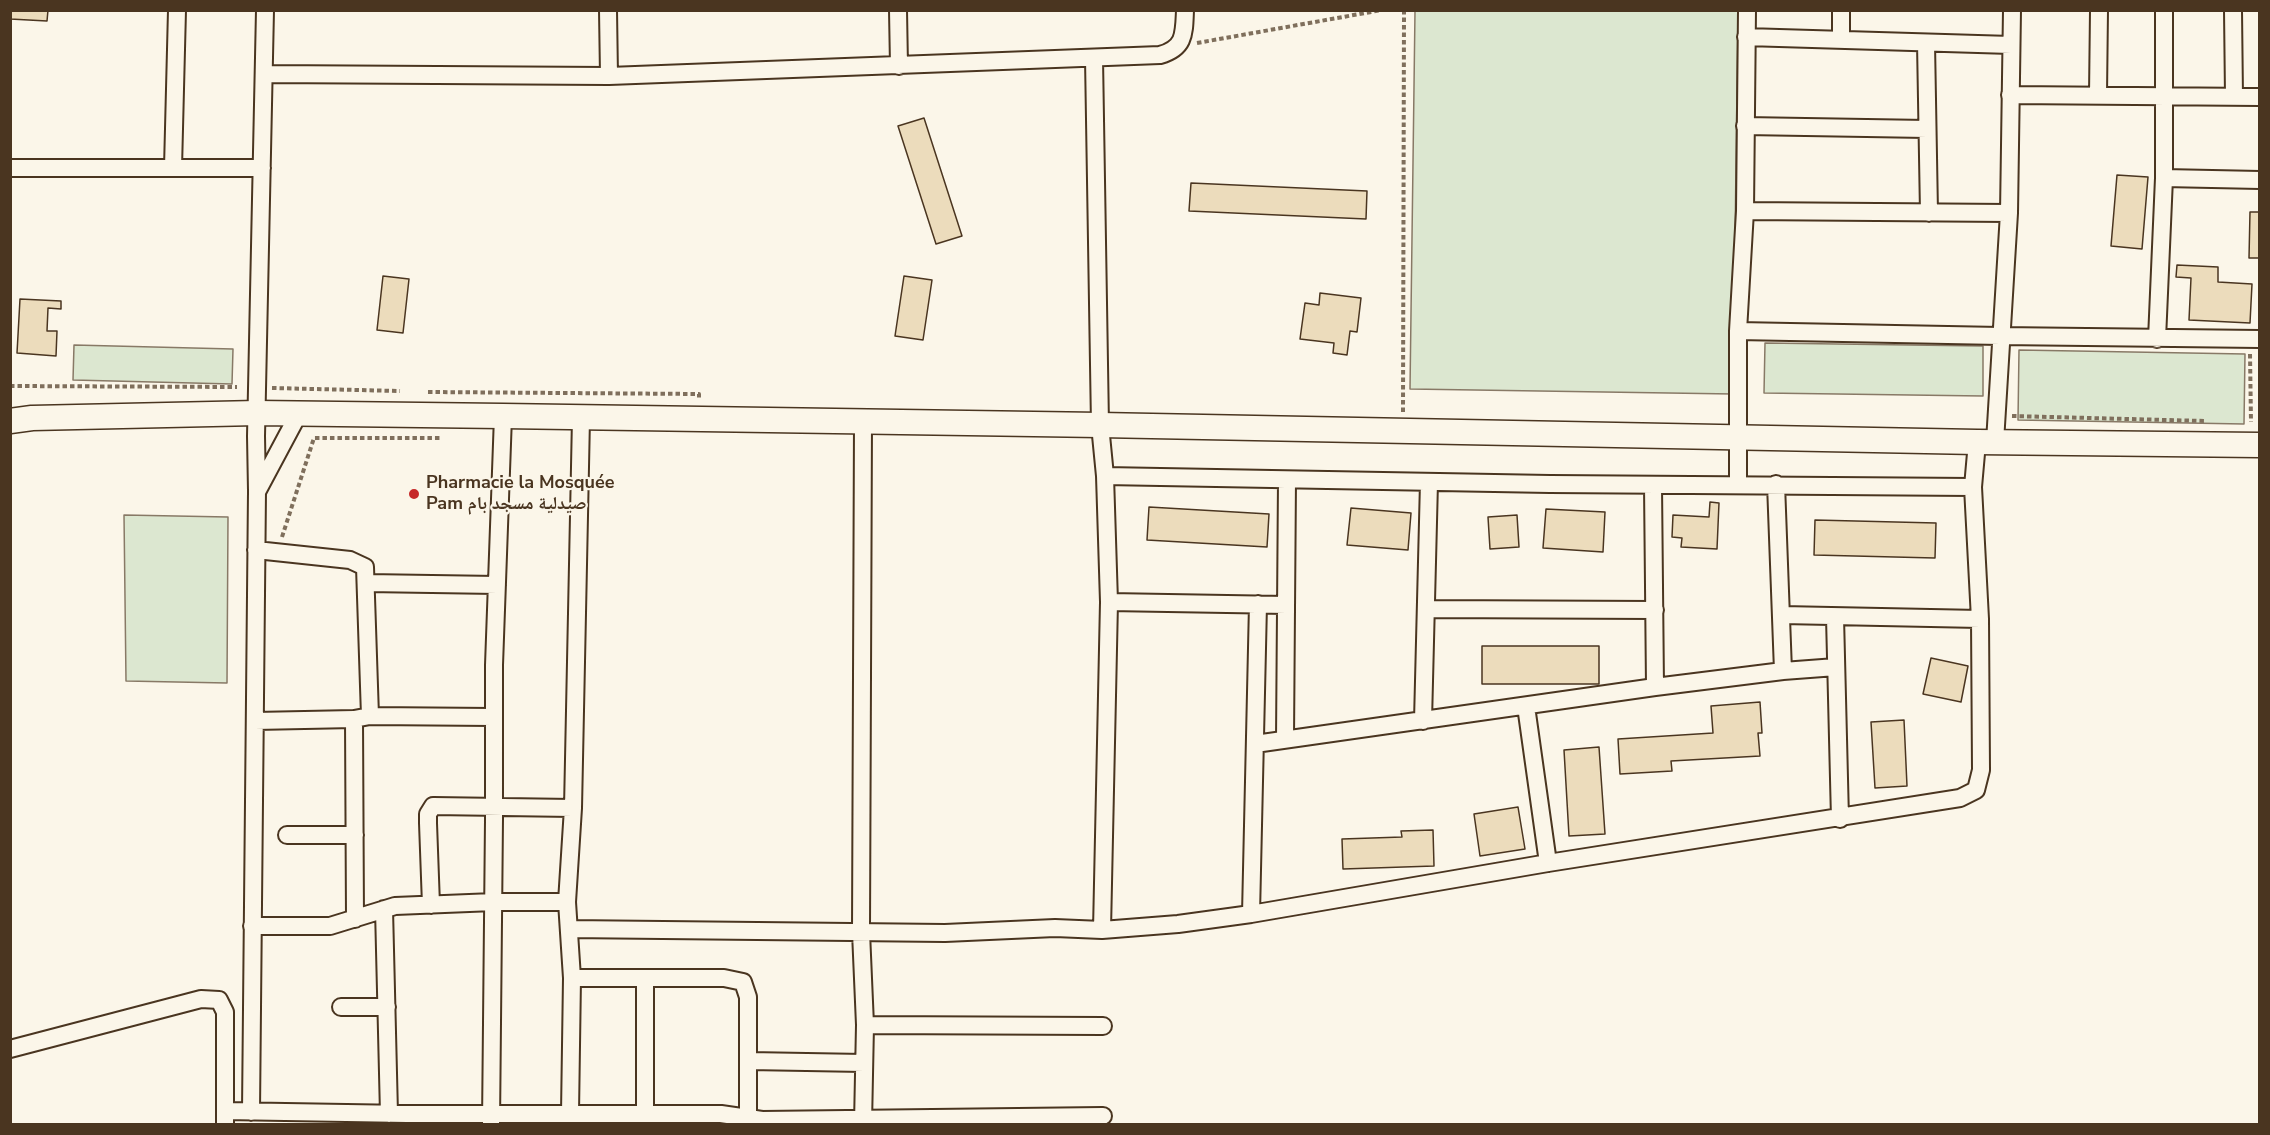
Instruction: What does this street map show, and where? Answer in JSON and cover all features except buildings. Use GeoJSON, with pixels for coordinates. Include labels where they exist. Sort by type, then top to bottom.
{"type":"FeatureCollection","features":[{"type":"Feature","properties":{"kind":"main road"},"geometry":{"type":"LineString","coordinates":[[18,418],[257,413],[2259,445]]}},
{"type":"Feature","properties":{"kind":"street"},"geometry":{"type":"LineString","coordinates":[[173,168],[177,10]]}},
{"type":"Feature","properties":{"kind":"street"},"geometry":{"type":"LineString","coordinates":[[251,1112],[257,413],[265,10]]}},
{"type":"Feature","properties":{"kind":"street"},"geometry":{"type":"LineString","coordinates":[[608,10],[609,76]]}},
{"type":"Feature","properties":{"kind":"street"},"geometry":{"type":"LineString","coordinates":[[898,10],[899,66]]}},
{"type":"Feature","properties":{"kind":"street"},"geometry":{"type":"LineString","coordinates":[[264,74],[609,76],[1160,55],[1171,52],[1179,46],[1183,39],[1185,10]]}},
{"type":"Feature","properties":{"kind":"street"},"geometry":{"type":"LineString","coordinates":[[1738,484],[1738,331],[1745,211],[1747,10]]}},
{"type":"Feature","properties":{"kind":"street"},"geometry":{"type":"LineString","coordinates":[[1841,10],[1841,40]]}},
{"type":"Feature","properties":{"kind":"street"},"geometry":{"type":"LineString","coordinates":[[569,929],[945,933],[1055,928],[1102,930],[1178,924],[1251,914],[1548,863],[1840,819],[1960,798],[1976,790],[1981,770],[1980,619],[1973,488],[1986,442],[2000,336],[2009,213],[2012,10]]}},
{"type":"Feature","properties":{"kind":"street"},"geometry":{"type":"LineString","coordinates":[[2098,95],[2099,10]]}},
{"type":"Feature","properties":{"kind":"street"},"geometry":{"type":"LineString","coordinates":[[2157,339],[2164,178],[2164,10]]}},
{"type":"Feature","properties":{"kind":"street"},"geometry":{"type":"LineString","coordinates":[[2233,10],[2235,97]]}},
{"type":"Feature","properties":{"kind":"street"},"geometry":{"type":"LineString","coordinates":[[1746,37],[2011,45]]}},
{"type":"Feature","properties":{"kind":"street"},"geometry":{"type":"LineString","coordinates":[[1926,43],[1929,213]]}},
{"type":"Feature","properties":{"kind":"street"},"geometry":{"type":"LineString","coordinates":[[1094,58],[1100,425],[1105,476],[1109,602],[1102,930]]}},
{"type":"Feature","properties":{"kind":"street"},"geometry":{"type":"LineString","coordinates":[[2010,94],[2259,97]]}},
{"type":"Feature","properties":{"kind":"street"},"geometry":{"type":"LineString","coordinates":[[1745,126],[1927,129]]}},
{"type":"Feature","properties":{"kind":"street"},"geometry":{"type":"LineString","coordinates":[[10,168],[262,168]]}},
{"type":"Feature","properties":{"kind":"street"},"geometry":{"type":"LineString","coordinates":[[2164,178],[2259,180]]}},
{"type":"Feature","properties":{"kind":"street"},"geometry":{"type":"LineString","coordinates":[[1745,211],[2009,213]]}},
{"type":"Feature","properties":{"kind":"street"},"geometry":{"type":"LineString","coordinates":[[1738,331],[2157,339],[2255,344]]}},
{"type":"Feature","properties":{"kind":"street"},"geometry":{"type":"LineString","coordinates":[[257,490],[298,415]]}},
{"type":"Feature","properties":{"kind":"street"},"geometry":{"type":"LineString","coordinates":[[491,1119],[494,902],[493,717],[503,416]]}},
{"type":"Feature","properties":{"kind":"street"},"geometry":{"type":"LineString","coordinates":[[570,1113],[572,978],[567,902],[573,808],[581,418]]}},
{"type":"Feature","properties":{"kind":"street"},"geometry":{"type":"LineString","coordinates":[[863,422],[861,932],[865,1025],[863,1122]]}},
{"type":"Feature","properties":{"kind":"street"},"geometry":{"type":"LineString","coordinates":[[1105,476],[1973,488]]}},
{"type":"Feature","properties":{"kind":"street"},"geometry":{"type":"LineString","coordinates":[[1285,739],[1287,480]]}},
{"type":"Feature","properties":{"kind":"street"},"geometry":{"type":"LineString","coordinates":[[1423,721],[1429,482]]}},
{"type":"Feature","properties":{"kind":"street"},"geometry":{"type":"LineString","coordinates":[[1776,484],[1783,671]]}},
{"type":"Feature","properties":{"kind":"street"},"geometry":{"type":"LineString","coordinates":[[1653,485],[1655,687]]}},
{"type":"Feature","properties":{"kind":"street"},"geometry":{"type":"LineString","coordinates":[[256,550],[350,560],[365,567],[367,583],[355,835],[355,920]]}},
{"type":"Feature","properties":{"kind":"street"},"geometry":{"type":"LineString","coordinates":[[367,583],[497,585]]}},
{"type":"Feature","properties":{"kind":"street"},"geometry":{"type":"LineString","coordinates":[[1109,602],[1286,605]]}},
{"type":"Feature","properties":{"kind":"street"},"geometry":{"type":"LineString","coordinates":[[1251,914],[1258,604]]}},
{"type":"Feature","properties":{"kind":"street"},"geometry":{"type":"LineString","coordinates":[[1426,609],[1655,610]]}},
{"type":"Feature","properties":{"kind":"street"},"geometry":{"type":"LineString","coordinates":[[1782,615],[1980,619]]}},
{"type":"Feature","properties":{"kind":"street"},"geometry":{"type":"LineString","coordinates":[[1835,617],[1840,819]]}},
{"type":"Feature","properties":{"kind":"street"},"geometry":{"type":"LineString","coordinates":[[1255,744],[1655,687],[1783,671],[1836,667]]}},
{"type":"Feature","properties":{"kind":"street"},"geometry":{"type":"LineString","coordinates":[[1526,706],[1548,863]]}},
{"type":"Feature","properties":{"kind":"street"},"geometry":{"type":"LineString","coordinates":[[255,720],[493,717]]}},
{"type":"Feature","properties":{"kind":"street"},"geometry":{"type":"LineString","coordinates":[[431,905],[428,823],[433,806],[573,808]]}},
{"type":"Feature","properties":{"kind":"street"},"geometry":{"type":"LineString","coordinates":[[287,835],[355,835]]}},
{"type":"Feature","properties":{"kind":"street"},"geometry":{"type":"LineString","coordinates":[[252,926],[330,926],[384,909],[431,905],[567,902]]}},
{"type":"Feature","properties":{"kind":"street"},"geometry":{"type":"LineString","coordinates":[[384,909],[389,1114]]}},
{"type":"Feature","properties":{"kind":"street"},"geometry":{"type":"LineString","coordinates":[[572,978],[724,978],[743,982],[748,997],[748,1122]]}},
{"type":"Feature","properties":{"kind":"street"},"geometry":{"type":"LineString","coordinates":[[645,978],[645,1113]]}},
{"type":"Feature","properties":{"kind":"street"},"geometry":{"type":"LineString","coordinates":[[10,1049],[201,999],[219,1000],[225,1012],[225,1118],[251,1112],[324,1119],[389,1114],[491,1119],[570,1113],[596,1119],[645,1113],[721,1114],[748,1122],[863,1122],[1103,1116]]}},
{"type":"Feature","properties":{"kind":"street"},"geometry":{"type":"LineString","coordinates":[[341,1007],[387,1007]]}},
{"type":"Feature","properties":{"kind":"street"},"geometry":{"type":"LineString","coordinates":[[865,1025],[1103,1026]]}},
{"type":"Feature","properties":{"kind":"street"},"geometry":{"type":"LineString","coordinates":[[749,1061],[864,1063]]}},
{"type":"Feature","properties":{"kind":"path"},"geometry":{"type":"LineString","coordinates":[[1179,46],[1382,10]]}},
{"type":"Feature","properties":{"kind":"path"},"geometry":{"type":"LineString","coordinates":[[1403,431],[1404,10]]}},
{"type":"Feature","properties":{"kind":"path"},"geometry":{"type":"LineString","coordinates":[[2251,422],[2255,344]]}},
{"type":"Feature","properties":{"kind":"path"},"geometry":{"type":"LineString","coordinates":[[10,386],[237,387]]}},
{"type":"Feature","properties":{"kind":"path"},"geometry":{"type":"LineString","coordinates":[[2012,406],[2012,417],[2215,421]]}},
{"type":"Feature","properties":{"kind":"path"},"geometry":{"type":"LineString","coordinates":[[2239,422],[2259,422]]}},
{"type":"Feature","properties":{"kind":"path"},"geometry":{"type":"LineString","coordinates":[[277,552],[314,438],[446,438]]}},
{"type":"Feature","properties":{"kind":"green space"},"geometry":{"type":"Polygon","coordinates":[[[1415,11],[1738,11],[1733,394],[1410,389],[1415,11]]]}},
{"type":"Feature","properties":{"kind":"green space"},"geometry":{"type":"Polygon","coordinates":[[[1765,343],[1983,346],[1983,396],[1764,393],[1765,343]]]}},
{"type":"Feature","properties":{"kind":"green space"},"geometry":{"type":"Polygon","coordinates":[[[74,345],[233,349],[232,384],[73,380],[74,345]]]}},
{"type":"Feature","properties":{"kind":"green space"},"geometry":{"type":"Polygon","coordinates":[[[2019,350],[2245,354],[2244,424],[2018,420],[2019,350]]]}},
{"type":"Feature","properties":{"kind":"green space"},"geometry":{"type":"Polygon","coordinates":[[[124,515],[228,517],[227,683],[126,681],[124,515]]]}},
{"type":"Feature","properties":{"kind":"place","name":"Pharmacie la Mosquée Pam صيدلية مسجد بام"},"geometry":{"type":"Point","coordinates":[414,494]}}]}
